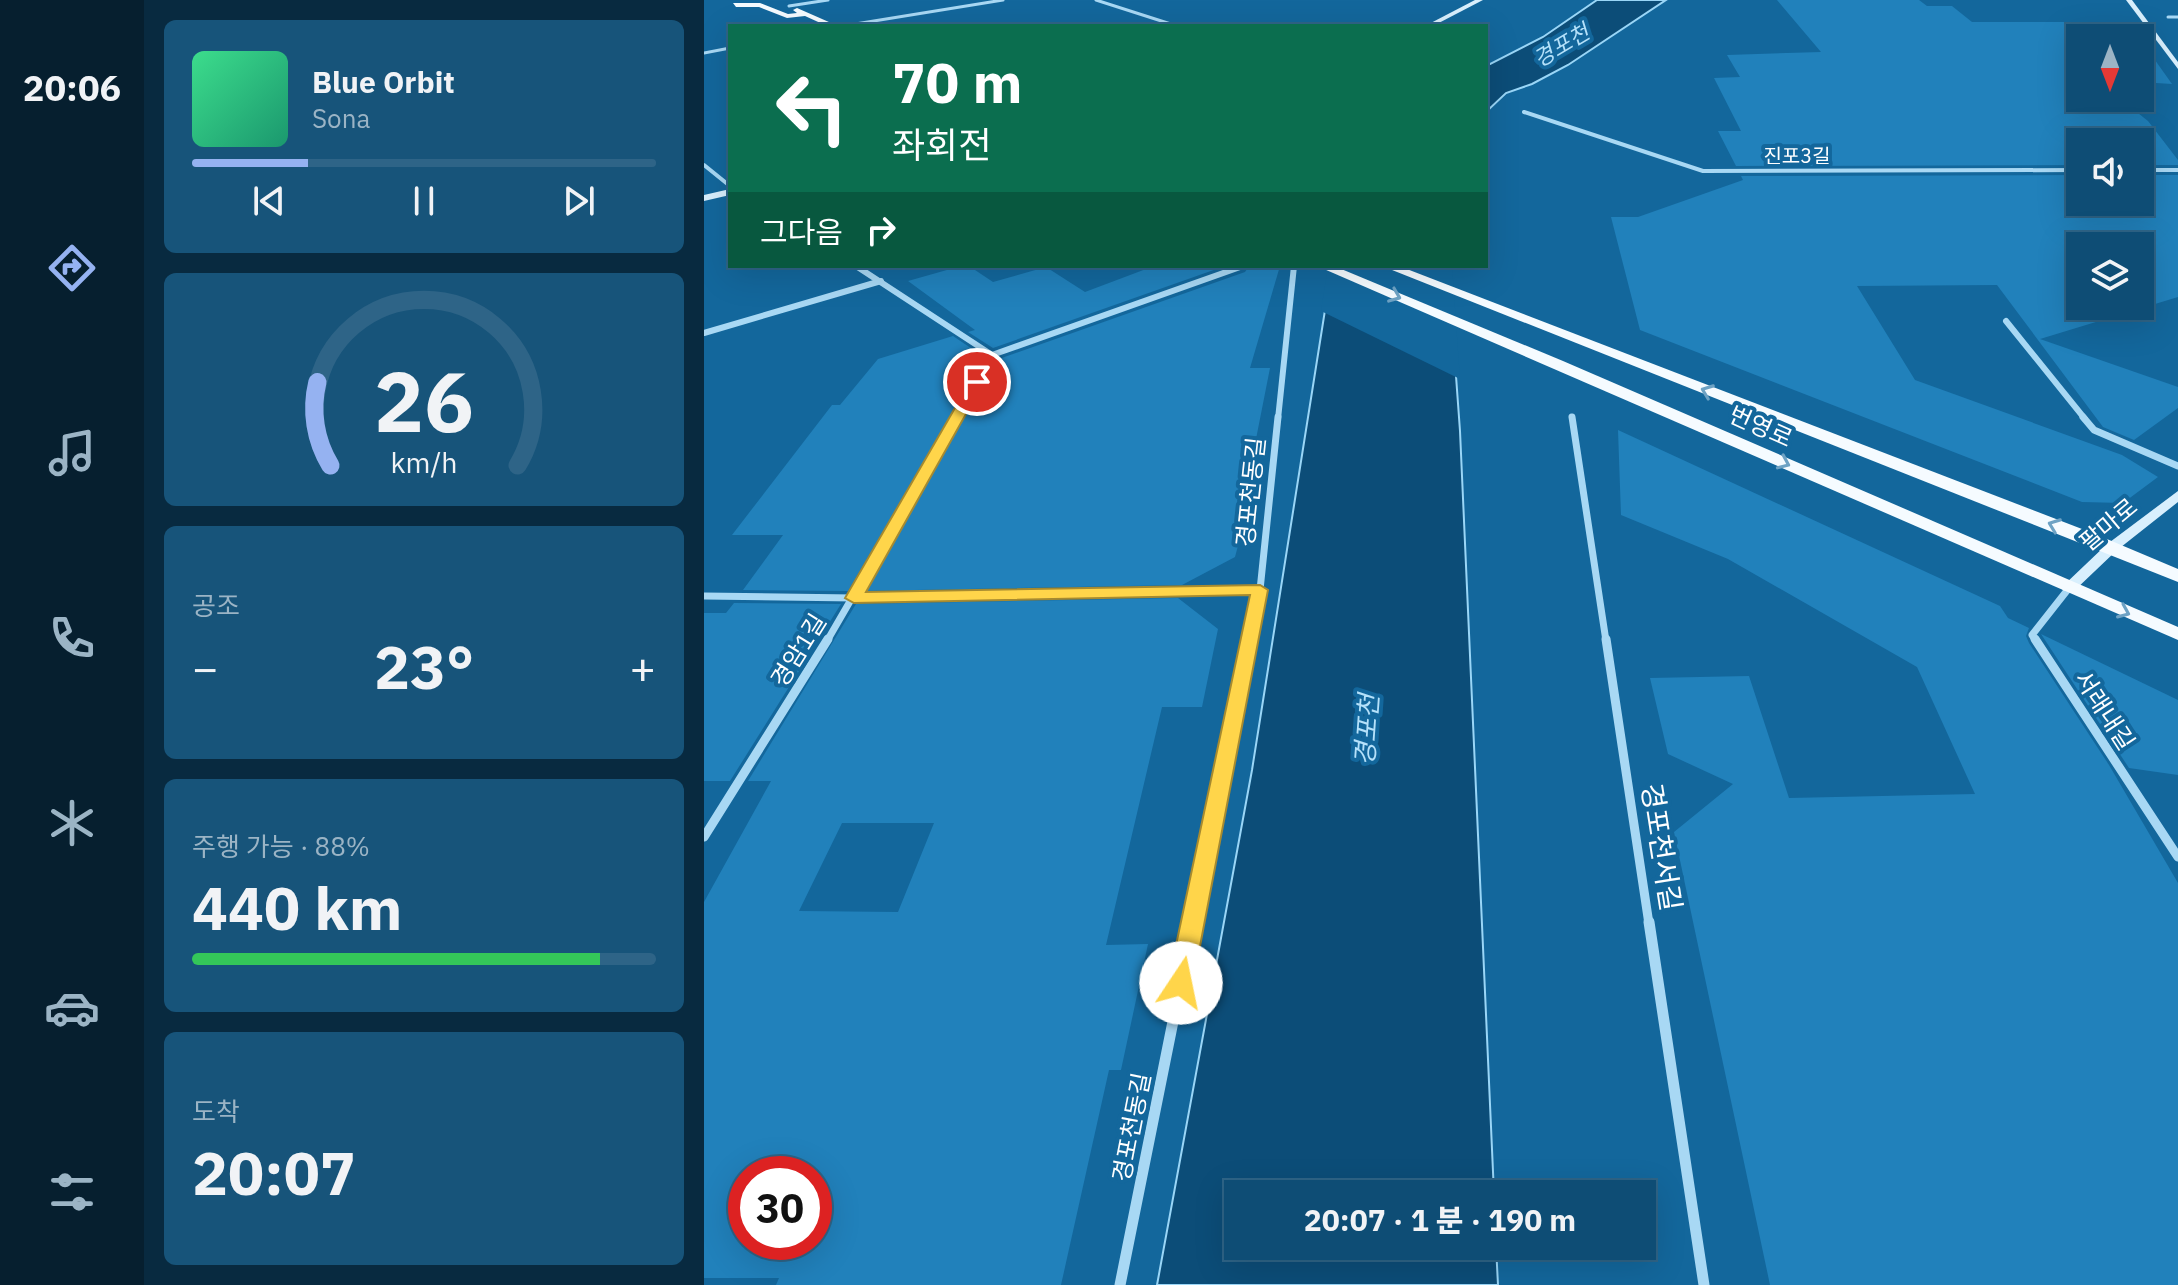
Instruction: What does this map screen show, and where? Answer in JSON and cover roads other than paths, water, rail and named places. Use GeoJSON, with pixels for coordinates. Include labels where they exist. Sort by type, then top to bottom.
{"type":"FeatureCollection","features":[{"type":"Feature","properties":{"kind":"main road"},"geometry":{"type":"LineString","coordinates":[[725,0],[768,20]]}},
{"type":"Feature","properties":{"kind":"main road"},"geometry":{"type":"LineString","coordinates":[[775,0],[829,24]]}},
{"type":"Feature","properties":{"kind":"main road"},"geometry":{"type":"LineString","coordinates":[[736,5],[760,5],[787,16],[806,14]]}},
{"type":"Feature","properties":{"kind":"main road","name":"번영로"},"geometry":{"type":"LineString","coordinates":[[1328,268],[1558,364],[2178,634]]}},
{"type":"Feature","properties":{"kind":"main road","name":"번영로"},"geometry":{"type":"LineString","coordinates":[[1393,268],[2178,576]]}},
{"type":"Feature","properties":{"kind":"street"},"geometry":{"type":"LineString","coordinates":[[789,6],[828,0]]}},
{"type":"Feature","properties":{"kind":"street"},"geometry":{"type":"LineString","coordinates":[[855,24],[1003,0]]}},
{"type":"Feature","properties":{"kind":"street"},"geometry":{"type":"LineString","coordinates":[[1096,0],[1171,24]]}},
{"type":"Feature","properties":{"kind":"street"},"geometry":{"type":"LineString","coordinates":[[1432,24],[1480,0]]}},
{"type":"Feature","properties":{"kind":"street"},"geometry":{"type":"LineString","coordinates":[[2129,0],[2178,67]]}},
{"type":"Feature","properties":{"kind":"street"},"geometry":{"type":"LineString","coordinates":[[2168,17],[2178,17]]}},
{"type":"Feature","properties":{"kind":"street"},"geometry":{"type":"LineString","coordinates":[[704,53],[728,48]]}},
{"type":"Feature","properties":{"kind":"street","name":"진포3길"},"geometry":{"type":"LineString","coordinates":[[1524,112],[1703,171],[2066,170]]}},
{"type":"Feature","properties":{"kind":"street"},"geometry":{"type":"LineString","coordinates":[[704,165],[728,187]]}},
{"type":"Feature","properties":{"kind":"street"},"geometry":{"type":"LineString","coordinates":[[2154,170],[2178,170]]}},
{"type":"Feature","properties":{"kind":"street"},"geometry":{"type":"LineString","coordinates":[[704,198],[728,190]]}},
{"type":"Feature","properties":{"kind":"street"},"geometry":{"type":"LineString","coordinates":[[859,268],[992,355],[1237,268]]}},
{"type":"Feature","properties":{"kind":"street","name":"경포천동길"},"geometry":{"type":"LineString","coordinates":[[1120,1285],[1260,590],[1294,268]]}},
{"type":"Feature","properties":{"kind":"street"},"geometry":{"type":"LineString","coordinates":[[704,333],[881,281]]}},
{"type":"Feature","properties":{"kind":"street"},"geometry":{"type":"LineString","coordinates":[[2006,321],[2094,430],[2178,466]]}},
{"type":"Feature","properties":{"kind":"street","name":"경암1길"},"geometry":{"type":"LineString","coordinates":[[704,837],[854,598],[992,355]]}},
{"type":"Feature","properties":{"kind":"street","name":"경포천서길"},"geometry":{"type":"LineString","coordinates":[[1572,416],[1704,1285]]}},
{"type":"Feature","properties":{"kind":"street","name":"팔마로"},"geometry":{"type":"LineString","coordinates":[[2069,588],[2111,548],[2178,495]]}},
{"type":"Feature","properties":{"kind":"street","name":"서래내길"},"geometry":{"type":"LineString","coordinates":[[2069,588],[2032,635],[2178,857]]}},
{"type":"Feature","properties":{"kind":"street"},"geometry":{"type":"LineString","coordinates":[[704,596],[854,598],[1260,590]]}},
{"type":"Feature","properties":{"kind":"water","name":"경포천"},"geometry":{"type":"Polygon","coordinates":[[[1597,0],[1666,0],[1568,65],[1532,84],[1506,93],[1488,110],[1488,65],[1543,37],[1597,0]]]}},
{"type":"Feature","properties":{"kind":"water","name":"경포천"},"geometry":{"type":"Polygon","coordinates":[[[1332,268],[1448,268],[1460,431],[1493,1180],[1224,1180],[1224,1260],[1497,1260],[1498,1285],[1157,1285],[1252,770],[1332,268]]]}}]}
